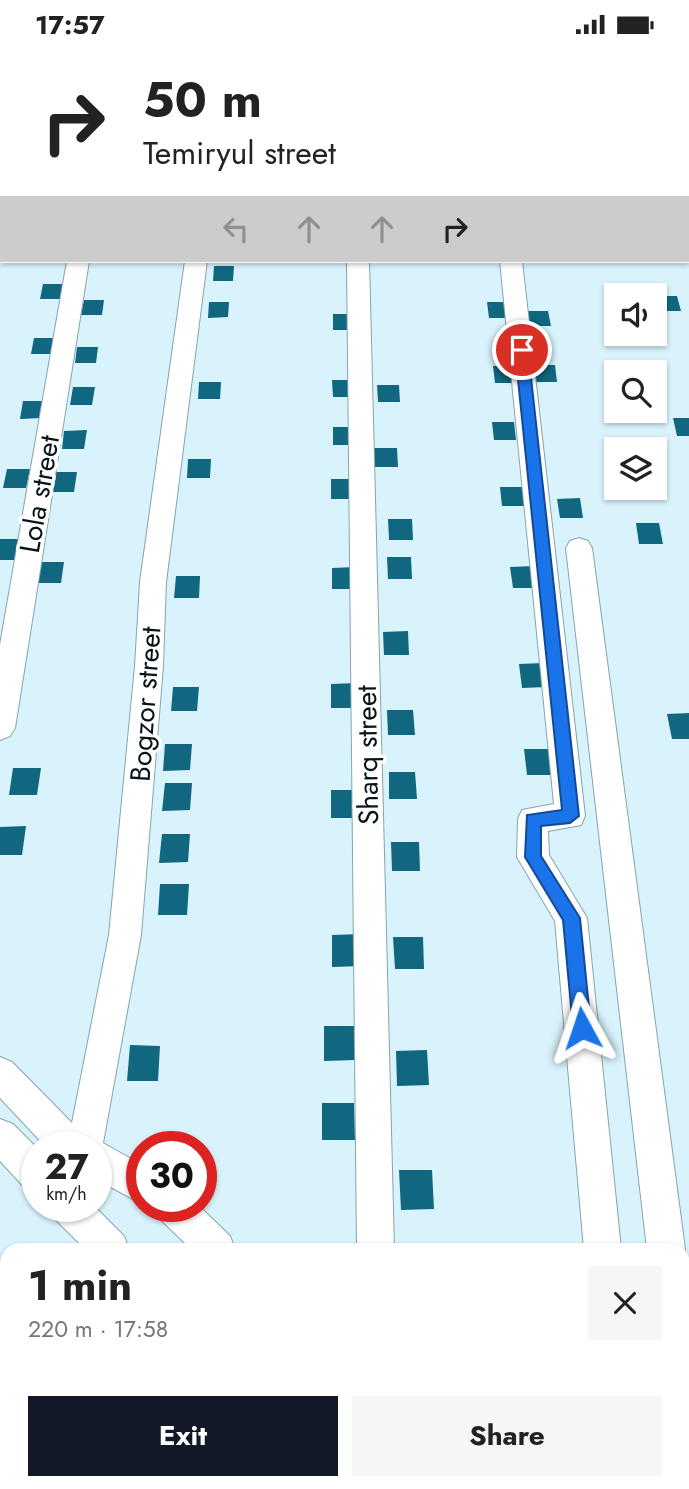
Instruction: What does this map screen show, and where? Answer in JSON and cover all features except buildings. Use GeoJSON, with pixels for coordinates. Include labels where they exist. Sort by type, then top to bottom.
{"type":"FeatureCollection","features":[{"type":"Feature","properties":{"kind":"street","name":"Lola street"},"geometry":{"type":"LineString","coordinates":[[0,728],[78,263]]}},
{"type":"Feature","properties":{"kind":"street","name":"Bogzor street"},"geometry":{"type":"LineString","coordinates":[[88,1131],[125,935],[149,666],[153,582],[196,263]]}},
{"type":"Feature","properties":{"kind":"street","name":"Sharq street"},"geometry":{"type":"LineString","coordinates":[[358,263],[376,1243]]}},
{"type":"Feature","properties":{"kind":"street"},"geometry":{"type":"LineString","coordinates":[[511,263],[570,816],[533,820],[533,857],[571,918],[603,1243]]}},
{"type":"Feature","properties":{"kind":"street"},"geometry":{"type":"LineString","coordinates":[[579,548],[665,1243]]}},
{"type":"Feature","properties":{"kind":"street"},"geometry":{"type":"LineString","coordinates":[[0,1074],[55,1131]]}},
{"type":"Feature","properties":{"kind":"street"},"geometry":{"type":"LineString","coordinates":[[0,1136],[21,1158]]}},
{"type":"Feature","properties":{"kind":"street"},"geometry":{"type":"LineString","coordinates":[[84,1222],[105,1243]]}},
{"type":"Feature","properties":{"kind":"street"},"geometry":{"type":"LineString","coordinates":[[189,1222],[211,1243]]}},
{"type":"Feature","properties":{"kind":"route"},"geometry":{"type":"LineString","coordinates":[[522,350],[570,816],[533,820],[533,857],[571,918],[582,1028]]}}]}
